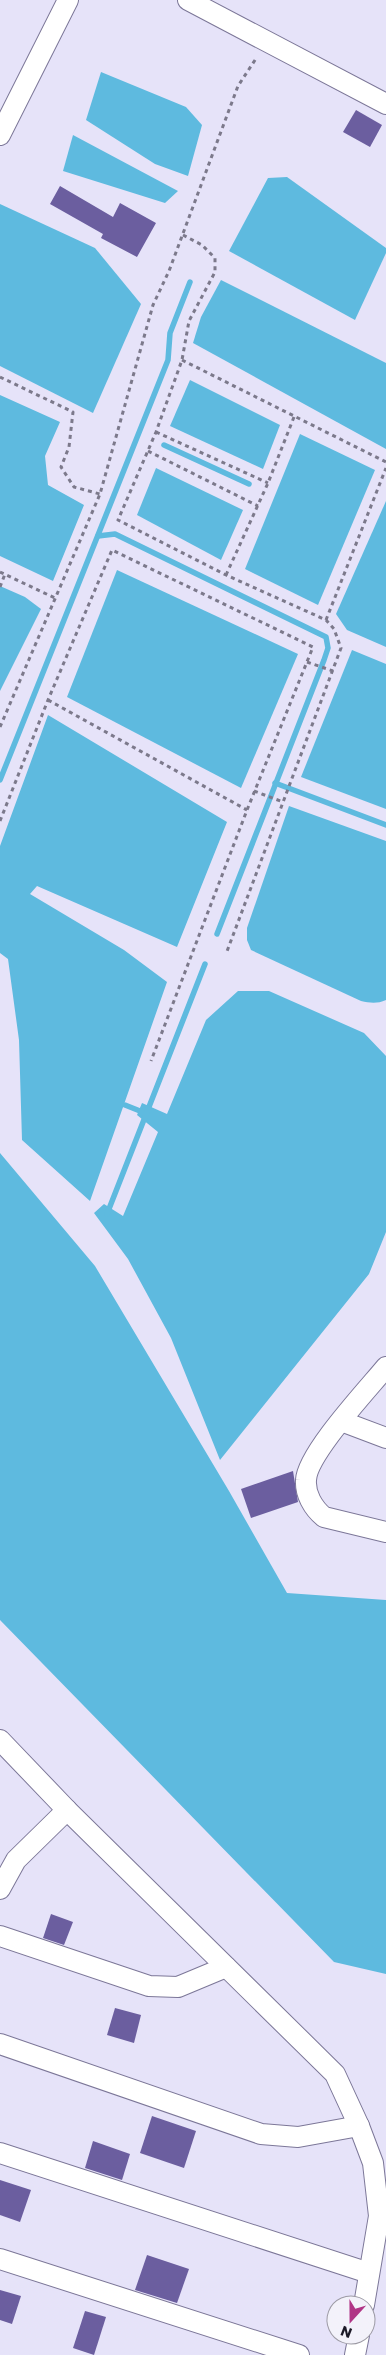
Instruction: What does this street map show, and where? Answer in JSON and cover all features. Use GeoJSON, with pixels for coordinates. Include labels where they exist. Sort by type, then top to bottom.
{"type":"FeatureCollection","features":[{"type":"Feature","properties":{"kind":"street"},"geometry":{"type":"LineString","coordinates":[[0,136],[68,0]]}},
{"type":"Feature","properties":{"kind":"street"},"geometry":{"type":"LineString","coordinates":[[188,0],[268,40],[386,104]]}},
{"type":"Feature","properties":{"kind":"street"},"geometry":{"type":"LineString","coordinates":[[386,1367],[341,1421],[310,1468],[306,1481],[309,1496],[317,1511],[324,1517],[386,1532]]}},
{"type":"Feature","properties":{"kind":"street"},"geometry":{"type":"LineString","coordinates":[[341,1421],[386,1438]]}},
{"type":"Feature","properties":{"kind":"street"},"geometry":{"type":"LineString","coordinates":[[0,1740],[67,1810],[335,2074],[360,2126],[373,2163],[379,2216],[366,2295]]}},
{"type":"Feature","properties":{"kind":"street"},"geometry":{"type":"LineString","coordinates":[[0,1889],[16,1860],[67,1810]]}},
{"type":"Feature","properties":{"kind":"street"},"geometry":{"type":"LineString","coordinates":[[0,1936],[149,1986],[178,1987],[226,1967]]}},
{"type":"Feature","properties":{"kind":"street"},"geometry":{"type":"LineString","coordinates":[[0,2044],[262,2134],[298,2137],[360,2126]]}},
{"type":"Feature","properties":{"kind":"street"},"geometry":{"type":"LineString","coordinates":[[0,2153],[369,2273]]}},
{"type":"Feature","properties":{"kind":"street"},"geometry":{"type":"LineString","coordinates":[[0,2259],[298,2355]]}},
{"type":"Feature","properties":{"kind":"path"},"geometry":{"type":"LineString","coordinates":[[0,727],[57,599],[100,494],[153,305],[183,235],[238,86],[268,40]]}},
{"type":"Feature","properties":{"kind":"path"},"geometry":{"type":"LineString","coordinates":[[183,235],[202,245],[215,258],[215,272],[189,321],[182,360],[156,432],[118,520],[226,575],[326,620],[334,629],[341,648],[226,954]]}},
{"type":"Feature","properties":{"kind":"path"},"geometry":{"type":"LineString","coordinates":[[182,360],[386,462]]}},
{"type":"Feature","properties":{"kind":"path"},"geometry":{"type":"LineString","coordinates":[[0,377],[73,412],[69,447],[61,467],[74,487],[100,494]]}},
{"type":"Feature","properties":{"kind":"path"},"geometry":{"type":"LineString","coordinates":[[226,575],[268,483],[294,417]]}},
{"type":"Feature","properties":{"kind":"path"},"geometry":{"type":"LineString","coordinates":[[156,432],[268,483]]}},
{"type":"Feature","properties":{"kind":"path"},"geometry":{"type":"LineString","coordinates":[[148,451],[258,506]]}},
{"type":"Feature","properties":{"kind":"path"},"geometry":{"type":"LineString","coordinates":[[326,620],[386,468]]}},
{"type":"Feature","properties":{"kind":"path"},"geometry":{"type":"LineString","coordinates":[[0,821],[48,700],[112,550],[313,647],[254,791],[151,1060]]}},
{"type":"Feature","properties":{"kind":"path"},"geometry":{"type":"LineString","coordinates":[[0,572],[57,599]]}},
{"type":"Feature","properties":{"kind":"path"},"geometry":{"type":"LineString","coordinates":[[0,587],[5,574]]}},
{"type":"Feature","properties":{"kind":"path"},"geometry":{"type":"LineString","coordinates":[[307,662],[332,671]]}},
{"type":"Feature","properties":{"kind":"path"},"geometry":{"type":"LineString","coordinates":[[48,700],[247,810]]}},
{"type":"Feature","properties":{"kind":"path"},"geometry":{"type":"LineString","coordinates":[[254,791],[283,802]]}},
{"type":"Feature","properties":{"kind":"water"},"geometry":{"type":"Polygon","coordinates":[[[101,72],[186,107],[202,125],[188,176],[155,164],[86,120],[101,72]]]}},
{"type":"Feature","properties":{"kind":"water"},"geometry":{"type":"Polygon","coordinates":[[[73,135],[178,191],[165,203],[63,171],[73,135]]]}},
{"type":"Feature","properties":{"kind":"water"},"geometry":{"type":"Polygon","coordinates":[[[287,177],[386,248],[386,253],[355,320],[229,251],[268,178],[287,177]]]}},
{"type":"Feature","properties":{"kind":"water"},"geometry":{"type":"Polygon","coordinates":[[[0,204],[95,248],[141,304],[93,413],[0,366],[0,204]]]}},
{"type":"Feature","properties":{"kind":"water"},"geometry":{"type":"Polygon","coordinates":[[[221,280],[386,363],[386,449],[193,343],[201,317],[221,280]]]}},
{"type":"Feature","properties":{"kind":"water"},"geometry":{"type":"Polygon","coordinates":[[[190,380],[280,425],[263,469],[170,426],[190,380]]]}},
{"type":"Feature","properties":{"kind":"water"},"geometry":{"type":"Polygon","coordinates":[[[0,395],[60,422],[45,456],[48,485],[84,505],[53,581],[0,556],[0,395]]]}},
{"type":"Feature","properties":{"kind":"water"},"geometry":{"type":"Polygon","coordinates":[[[300,434],[375,470],[318,605],[245,569],[300,434]]]}},
{"type":"Feature","properties":{"kind":"water"},"geometry":{"type":"Polygon","coordinates":[[[156,468],[243,510],[221,560],[137,515],[156,468]]]}},
{"type":"Feature","properties":{"kind":"water"},"geometry":{"type":"Polygon","coordinates":[[[386,501],[386,647],[347,630],[336,614],[386,501]]]}},
{"type":"Feature","properties":{"kind":"water"},"geometry":{"type":"Polygon","coordinates":[[[117,570],[298,654],[241,788],[67,697],[117,570]]]}},
{"type":"Feature","properties":{"kind":"water"},"geometry":{"type":"Polygon","coordinates":[[[0,586],[25,597],[41,609],[0,691],[0,586]]]}},
{"type":"Feature","properties":{"kind":"water"},"geometry":{"type":"Polygon","coordinates":[[[352,650],[386,664],[386,809],[301,777],[352,650]]]}},
{"type":"Feature","properties":{"kind":"water"},"geometry":{"type":"Polygon","coordinates":[[[48,715],[227,822],[177,947],[37,886],[30,894],[124,950],[167,982],[90,1201],[22,1140],[19,1040],[8,959],[0,953],[0,846],[48,715]]]}},
{"type":"Feature","properties":{"kind":"water"},"geometry":{"type":"Polygon","coordinates":[[[289,806],[386,841],[386,1000],[374,1003],[361,1001],[251,950],[247,940],[247,928],[289,806]]]}},
{"type":"Feature","properties":{"kind":"water"},"geometry":{"type":"Polygon","coordinates":[[[238,991],[269,991],[364,1033],[386,1056],[386,1232],[369,1274],[220,1460],[171,1338],[128,1259],[94,1213],[104,1204],[123,1216],[158,1132],[137,1115],[142,1103],[167,1114],[206,1020],[238,991]]]}},
{"type":"Feature","properties":{"kind":"water"},"geometry":{"type":"Polygon","coordinates":[[[0,1153],[95,1266],[229,1491],[287,1593],[386,1600],[386,1974],[334,1962],[0,1620],[0,1153]]]}},
{"type":"Feature","properties":{"kind":"building"},"geometry":{"type":"Polygon","coordinates":[[[356,110],[382,125],[370,147],[343,132],[356,110]]]}},
{"type":"Feature","properties":{"kind":"building"},"geometry":{"type":"Polygon","coordinates":[[[60,186],[113,217],[120,203],[156,223],[137,257],[101,238],[103,234],[50,204],[60,186]]]}},
{"type":"Feature","properties":{"kind":"building"},"geometry":{"type":"Polygon","coordinates":[[[293,1471],[298,1502],[251,1518],[241,1489],[293,1471]]]}},
{"type":"Feature","properties":{"kind":"building"},"geometry":{"type":"Polygon","coordinates":[[[51,1914],[73,1922],[64,1945],[43,1938],[51,1914]]]}},
{"type":"Feature","properties":{"kind":"building"},"geometry":{"type":"Polygon","coordinates":[[[115,2008],[141,2015],[134,2043],[107,2035],[115,2008]]]}},
{"type":"Feature","properties":{"kind":"building"},"geometry":{"type":"Polygon","coordinates":[[[152,2116],[196,2131],[184,2168],[140,2153],[152,2116]]]}},
{"type":"Feature","properties":{"kind":"building"},"geometry":{"type":"Polygon","coordinates":[[[93,2141],[130,2154],[122,2180],[85,2168],[93,2141]]]}},
{"type":"Feature","properties":{"kind":"building"},"geometry":{"type":"Polygon","coordinates":[[[0,2180],[31,2190],[20,2222],[0,2215],[0,2180]]]}},
{"type":"Feature","properties":{"kind":"building"},"geometry":{"type":"Polygon","coordinates":[[[147,2255],[189,2269],[177,2303],[135,2290],[147,2255]]]}},
{"type":"Feature","properties":{"kind":"building"},"geometry":{"type":"Polygon","coordinates":[[[0,2290],[21,2296],[12,2324],[0,2320],[0,2290]]]}},
{"type":"Feature","properties":{"kind":"building"},"geometry":{"type":"Polygon","coordinates":[[[85,2311],[106,2317],[94,2355],[73,2348],[85,2311]]]}},
{"type":"Feature","properties":{"kind":"waterway"},"geometry":{"type":"LineString","coordinates":[[0,780],[168,360],[170,333],[190,282]]}},
{"type":"Feature","properties":{"kind":"waterway"},"geometry":{"type":"LineString","coordinates":[[164,445],[249,484]]}},
{"type":"Feature","properties":{"kind":"waterway"},"geometry":{"type":"LineString","coordinates":[[98,536],[115,534],[326,637],[328,648],[324,660],[217,934]]}},
{"type":"Feature","properties":{"kind":"waterway"},"geometry":{"type":"LineString","coordinates":[[275,783],[386,825]]}},
{"type":"Feature","properties":{"kind":"waterway"},"geometry":{"type":"LineString","coordinates":[[107,1214],[205,964]]}},
{"type":"Feature","properties":{"kind":"waterway"},"geometry":{"type":"LineString","coordinates":[[125,1105],[145,1113]]}}]}
